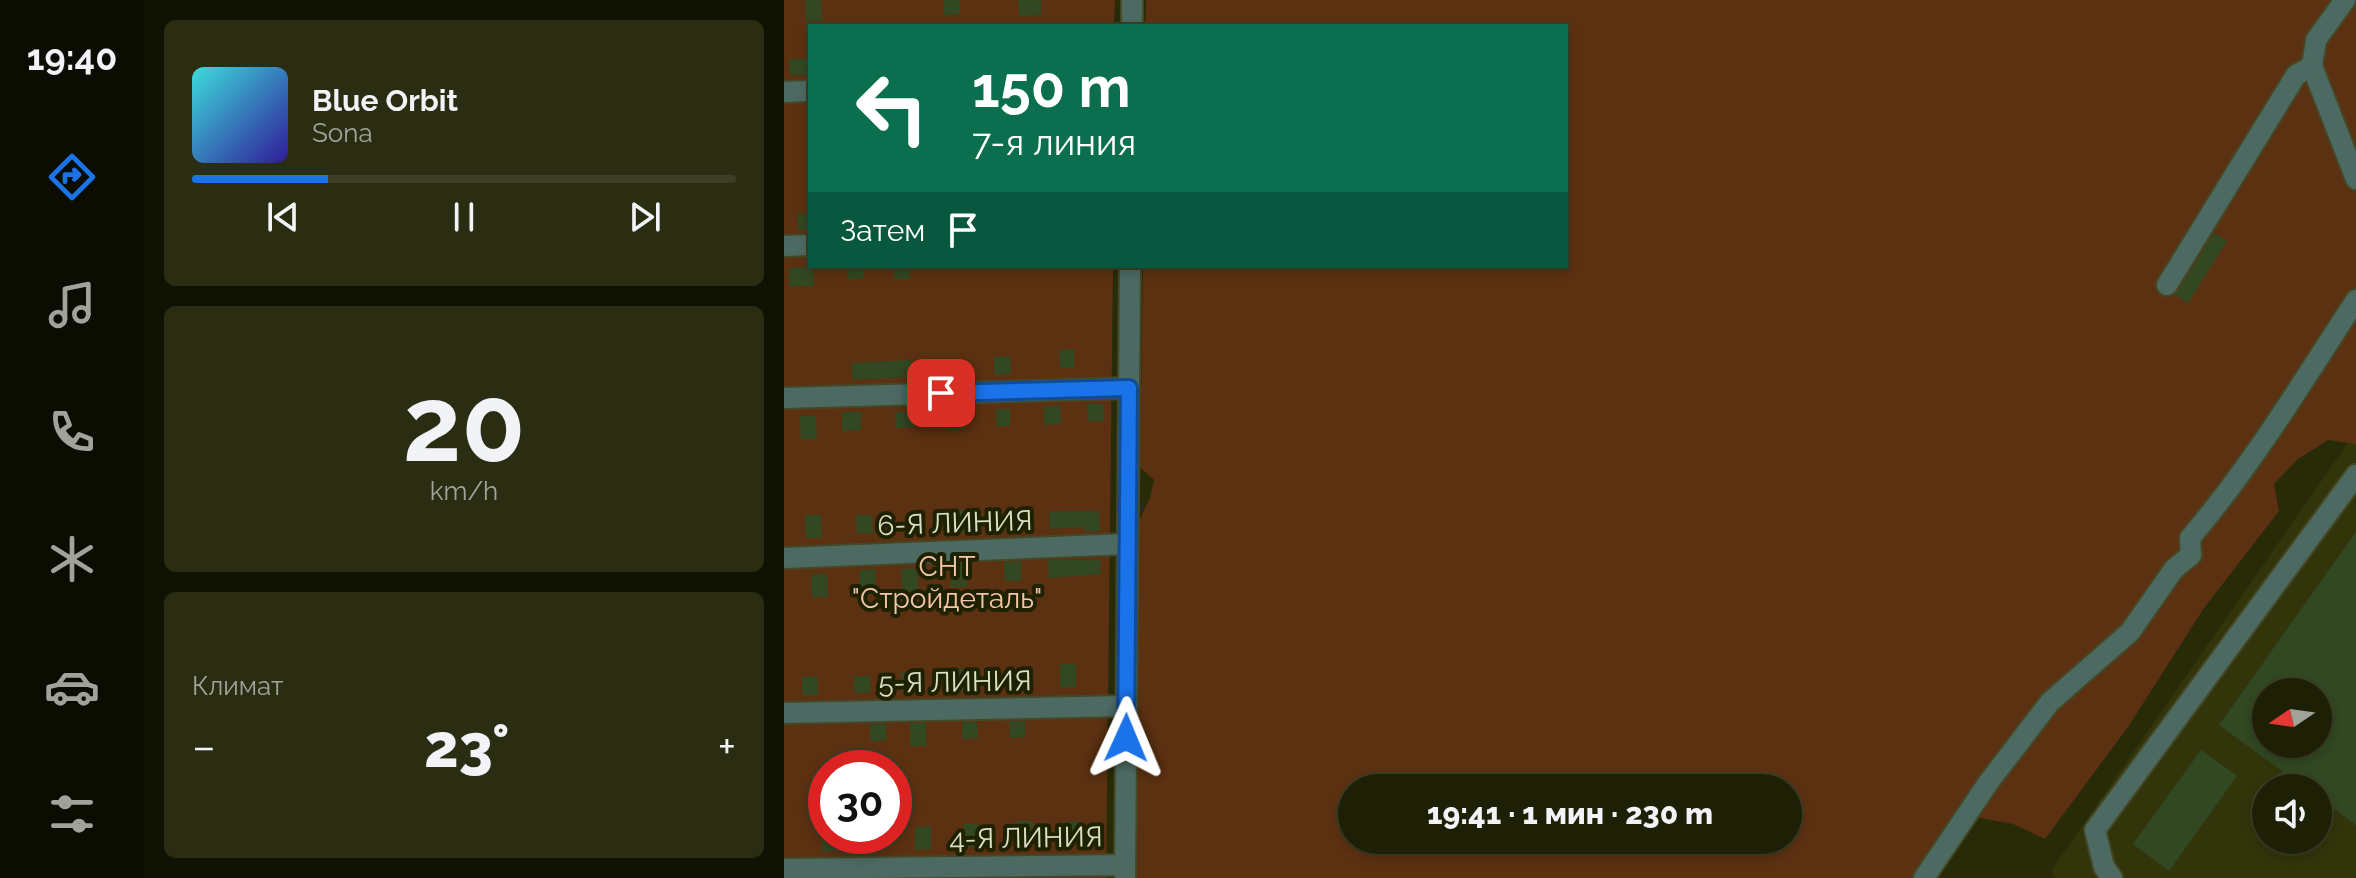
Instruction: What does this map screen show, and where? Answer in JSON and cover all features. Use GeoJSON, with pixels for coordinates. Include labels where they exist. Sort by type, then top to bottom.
{"type":"FeatureCollection","features":[{"type":"Feature","properties":{"kind":"street"},"geometry":{"type":"LineString","coordinates":[[1132,0],[1132,24]]}},
{"type":"Feature","properties":{"kind":"street"},"geometry":{"type":"LineString","coordinates":[[2345,0],[2316,40],[2312,66],[2356,179]]}},
{"type":"Feature","properties":{"kind":"street"},"geometry":{"type":"LineString","coordinates":[[2167,285],[2296,75],[2312,66]]}},
{"type":"Feature","properties":{"kind":"street"},"geometry":{"type":"LineString","coordinates":[[784,92],[808,91]]}},
{"type":"Feature","properties":{"kind":"street"},"geometry":{"type":"LineString","coordinates":[[784,246],[808,245]]}},
{"type":"Feature","properties":{"kind":"street"},"geometry":{"type":"LineString","coordinates":[[1125,872],[1130,268]]}},
{"type":"Feature","properties":{"kind":"street"},"geometry":{"type":"LineString","coordinates":[[1924,878],[1988,783],[2050,702],[2130,632],[2174,569],[2191,555],[2190,538],[2220,503],[2273,428],[2356,300]]}},
{"type":"Feature","properties":{"kind":"street"},"geometry":{"type":"LineString","coordinates":[[784,398],[1129,388]]}},
{"type":"Feature","properties":{"kind":"street"},"geometry":{"type":"LineString","coordinates":[[2112,878],[2104,867],[2095,830],[2356,475]]}},
{"type":"Feature","properties":{"kind":"street","name":"6-Я ЛИНИЯ"},"geometry":{"type":"LineString","coordinates":[[784,558],[1128,544]]}},
{"type":"Feature","properties":{"kind":"street","name":"5-Я ЛИНИЯ"},"geometry":{"type":"LineString","coordinates":[[784,713],[1127,706]]}},
{"type":"Feature","properties":{"kind":"street","name":"4-Я ЛИНИЯ"},"geometry":{"type":"LineString","coordinates":[[784,869],[1125,872]]}},
{"type":"Feature","properties":{"kind":"shaded area"},"geometry":{"type":"Polygon","coordinates":[[[2356,431],[2356,878],[2056,878],[2051,871],[2356,431]]]}},
{"type":"Feature","properties":{"kind":"green space","name":"СНТ \"Стройдеталь\""},"geometry":{"type":"Polygon","coordinates":[[[784,0],[1115,0],[1114,24],[808,24],[808,268],[1113,268],[1106,878],[784,878],[784,0]]]}},
{"type":"Feature","properties":{"kind":"green space"},"geometry":{"type":"Polygon","coordinates":[[[1146,0],[2356,0],[2356,444],[2328,440],[2298,459],[2274,484],[2279,511],[2204,608],[2128,727],[2045,839],[2013,824],[1958,814],[1913,878],[1130,878],[1139,521],[1150,498],[1154,480],[1140,467],[1143,268],[1568,268],[1568,24],[1145,24],[1146,0]]]}},
{"type":"Feature","properties":{"kind":"building"},"geometry":{"type":"Polygon","coordinates":[[[805,0],[821,0],[822,21],[806,21],[805,0]]]}},
{"type":"Feature","properties":{"kind":"building"},"geometry":{"type":"Polygon","coordinates":[[[944,0],[960,0],[960,14],[944,15],[944,0]]]}},
{"type":"Feature","properties":{"kind":"building"},"geometry":{"type":"Polygon","coordinates":[[[1018,0],[1041,0],[1041,15],[1019,16],[1018,0]]]}},
{"type":"Feature","properties":{"kind":"building"},"geometry":{"type":"Polygon","coordinates":[[[789,59],[808,59],[808,75],[790,75],[789,59]]]}},
{"type":"Feature","properties":{"kind":"building"},"geometry":{"type":"Polygon","coordinates":[[[808,213],[808,230],[798,230],[797,214],[808,213]]]}},
{"type":"Feature","properties":{"kind":"building"},"geometry":{"type":"Polygon","coordinates":[[[2214,233],[2227,241],[2188,303],[2175,295],[2214,233]]]}},
{"type":"Feature","properties":{"kind":"building"},"geometry":{"type":"Polygon","coordinates":[[[789,268],[813,268],[814,286],[789,286],[789,268]]]}},
{"type":"Feature","properties":{"kind":"building"},"geometry":{"type":"Polygon","coordinates":[[[847,268],[864,268],[864,278],[848,279],[847,268]]]}},
{"type":"Feature","properties":{"kind":"building"},"geometry":{"type":"Polygon","coordinates":[[[893,268],[909,268],[910,279],[894,279],[893,268]]]}},
{"type":"Feature","properties":{"kind":"building"},"geometry":{"type":"Polygon","coordinates":[[[1074,349],[1074,368],[1060,368],[1059,350],[1074,349]]]}},
{"type":"Feature","properties":{"kind":"building"},"geometry":{"type":"Polygon","coordinates":[[[1010,356],[1011,374],[994,375],[994,357],[1010,356]]]}},
{"type":"Feature","properties":{"kind":"building"},"geometry":{"type":"Polygon","coordinates":[[[911,360],[912,377],[852,380],[852,363],[911,360]]]}},
{"type":"Feature","properties":{"kind":"building"},"geometry":{"type":"Polygon","coordinates":[[[944,360],[962,360],[963,376],[944,376],[944,360]]]}},
{"type":"Feature","properties":{"kind":"building"},"geometry":{"type":"Polygon","coordinates":[[[1087,404],[1103,404],[1104,421],[1088,421],[1087,404]]]}},
{"type":"Feature","properties":{"kind":"building"},"geometry":{"type":"Polygon","coordinates":[[[1044,406],[1060,406],[1061,424],[1044,425],[1044,406]]]}},
{"type":"Feature","properties":{"kind":"building"},"geometry":{"type":"Polygon","coordinates":[[[996,409],[1010,409],[1010,426],[997,426],[996,409]]]}},
{"type":"Feature","properties":{"kind":"building"},"geometry":{"type":"Polygon","coordinates":[[[914,411],[914,427],[896,428],[895,412],[914,411]]]}},
{"type":"Feature","properties":{"kind":"building"},"geometry":{"type":"Polygon","coordinates":[[[842,412],[861,412],[861,430],[842,431],[842,412]]]}},
{"type":"Feature","properties":{"kind":"building"},"geometry":{"type":"Polygon","coordinates":[[[949,412],[965,412],[965,429],[949,429],[949,412]]]}},
{"type":"Feature","properties":{"kind":"building"},"geometry":{"type":"Polygon","coordinates":[[[800,416],[816,416],[817,439],[801,439],[800,416]]]}},
{"type":"Feature","properties":{"kind":"building"},"geometry":{"type":"Polygon","coordinates":[[[951,510],[967,510],[967,533],[951,533],[951,510]]]}},
{"type":"Feature","properties":{"kind":"building"},"geometry":{"type":"Polygon","coordinates":[[[1099,511],[1100,531],[1084,532],[1084,527],[1050,529],[1049,512],[1099,511]]]}},
{"type":"Feature","properties":{"kind":"building"},"geometry":{"type":"Polygon","coordinates":[[[1013,513],[1014,530],[998,530],[997,514],[1013,513]]]}},
{"type":"Feature","properties":{"kind":"building"},"geometry":{"type":"Polygon","coordinates":[[[805,515],[821,515],[822,538],[806,538],[805,515]]]}},
{"type":"Feature","properties":{"kind":"building"},"geometry":{"type":"Polygon","coordinates":[[[856,515],[872,515],[873,533],[857,534],[856,515]]]}},
{"type":"Feature","properties":{"kind":"building"},"geometry":{"type":"Polygon","coordinates":[[[920,515],[921,534],[906,534],[905,516],[920,515]]]}},
{"type":"Feature","properties":{"kind":"building"},"geometry":{"type":"Polygon","coordinates":[[[2356,532],[2356,825],[2332,807],[2332,774],[2286,774],[2264,758],[2332,758],[2332,678],[2252,678],[2356,532]]]}},
{"type":"Feature","properties":{"kind":"building"},"geometry":{"type":"Polygon","coordinates":[[[1048,560],[1100,560],[1101,574],[1049,578],[1048,560]]]}},
{"type":"Feature","properties":{"kind":"building"},"geometry":{"type":"Polygon","coordinates":[[[1021,561],[1021,581],[1005,581],[1004,562],[1021,561]]]}},
{"type":"Feature","properties":{"kind":"building"},"geometry":{"type":"Polygon","coordinates":[[[950,564],[966,564],[967,587],[951,587],[950,564]]]}},
{"type":"Feature","properties":{"kind":"building"},"geometry":{"type":"Polygon","coordinates":[[[917,568],[918,591],[902,592],[901,569],[917,568]]]}},
{"type":"Feature","properties":{"kind":"building"},"geometry":{"type":"Polygon","coordinates":[[[875,569],[876,592],[860,592],[859,570],[875,569]]]}},
{"type":"Feature","properties":{"kind":"building"},"geometry":{"type":"Polygon","coordinates":[[[811,574],[827,574],[828,597],[812,597],[811,574]]]}},
{"type":"Feature","properties":{"kind":"building"},"geometry":{"type":"Polygon","coordinates":[[[1060,664],[1076,664],[1076,687],[1060,687],[1060,664]]]}},
{"type":"Feature","properties":{"kind":"building"},"geometry":{"type":"Polygon","coordinates":[[[971,668],[971,691],[956,692],[955,669],[971,668]]]}},
{"type":"Feature","properties":{"kind":"building"},"geometry":{"type":"Polygon","coordinates":[[[1008,670],[1024,670],[1025,687],[1009,688],[1008,670]]]}},
{"type":"Feature","properties":{"kind":"building"},"geometry":{"type":"Polygon","coordinates":[[[901,672],[916,672],[917,691],[901,691],[901,672]]]}},
{"type":"Feature","properties":{"kind":"building"},"geometry":{"type":"Polygon","coordinates":[[[817,676],[818,695],[802,695],[802,677],[817,676]]]}},
{"type":"Feature","properties":{"kind":"building"},"geometry":{"type":"Polygon","coordinates":[[[870,676],[870,693],[854,693],[854,677],[870,676]]]}},
{"type":"Feature","properties":{"kind":"building"},"geometry":{"type":"Polygon","coordinates":[[[2252,679],[2252,749],[2219,725],[2252,679]]]}},
{"type":"Feature","properties":{"kind":"building"},"geometry":{"type":"Polygon","coordinates":[[[1009,721],[1025,721],[1025,737],[1010,738],[1009,721]]]}},
{"type":"Feature","properties":{"kind":"building"},"geometry":{"type":"Polygon","coordinates":[[[962,722],[977,722],[978,738],[962,739],[962,722]]]}},
{"type":"Feature","properties":{"kind":"building"},"geometry":{"type":"Polygon","coordinates":[[[910,723],[926,723],[926,746],[910,746],[910,723]]]}},
{"type":"Feature","properties":{"kind":"building"},"geometry":{"type":"Polygon","coordinates":[[[870,724],[886,724],[886,741],[870,741],[870,724]]]}},
{"type":"Feature","properties":{"kind":"building"},"geometry":{"type":"Polygon","coordinates":[[[2201,750],[2237,776],[2169,871],[2133,844],[2201,750]]]}},
{"type":"Feature","properties":{"kind":"building"},"geometry":{"type":"Polygon","coordinates":[[[1017,821],[1033,821],[1033,837],[1018,838],[1017,821]]]}},
{"type":"Feature","properties":{"kind":"building"},"geometry":{"type":"Polygon","coordinates":[[[1079,821],[1080,844],[1064,845],[1063,822],[1079,821]]]}},
{"type":"Feature","properties":{"kind":"building"},"geometry":{"type":"Polygon","coordinates":[[[963,824],[978,824],[979,847],[964,847],[963,824]]]}},
{"type":"Feature","properties":{"kind":"building"},"geometry":{"type":"Polygon","coordinates":[[[931,826],[931,849],[915,850],[915,827],[931,826]]]}},
{"type":"Feature","properties":{"kind":"route"},"geometry":{"type":"LineString","coordinates":[[941,393],[1129,388],[1126,738]]}}]}
